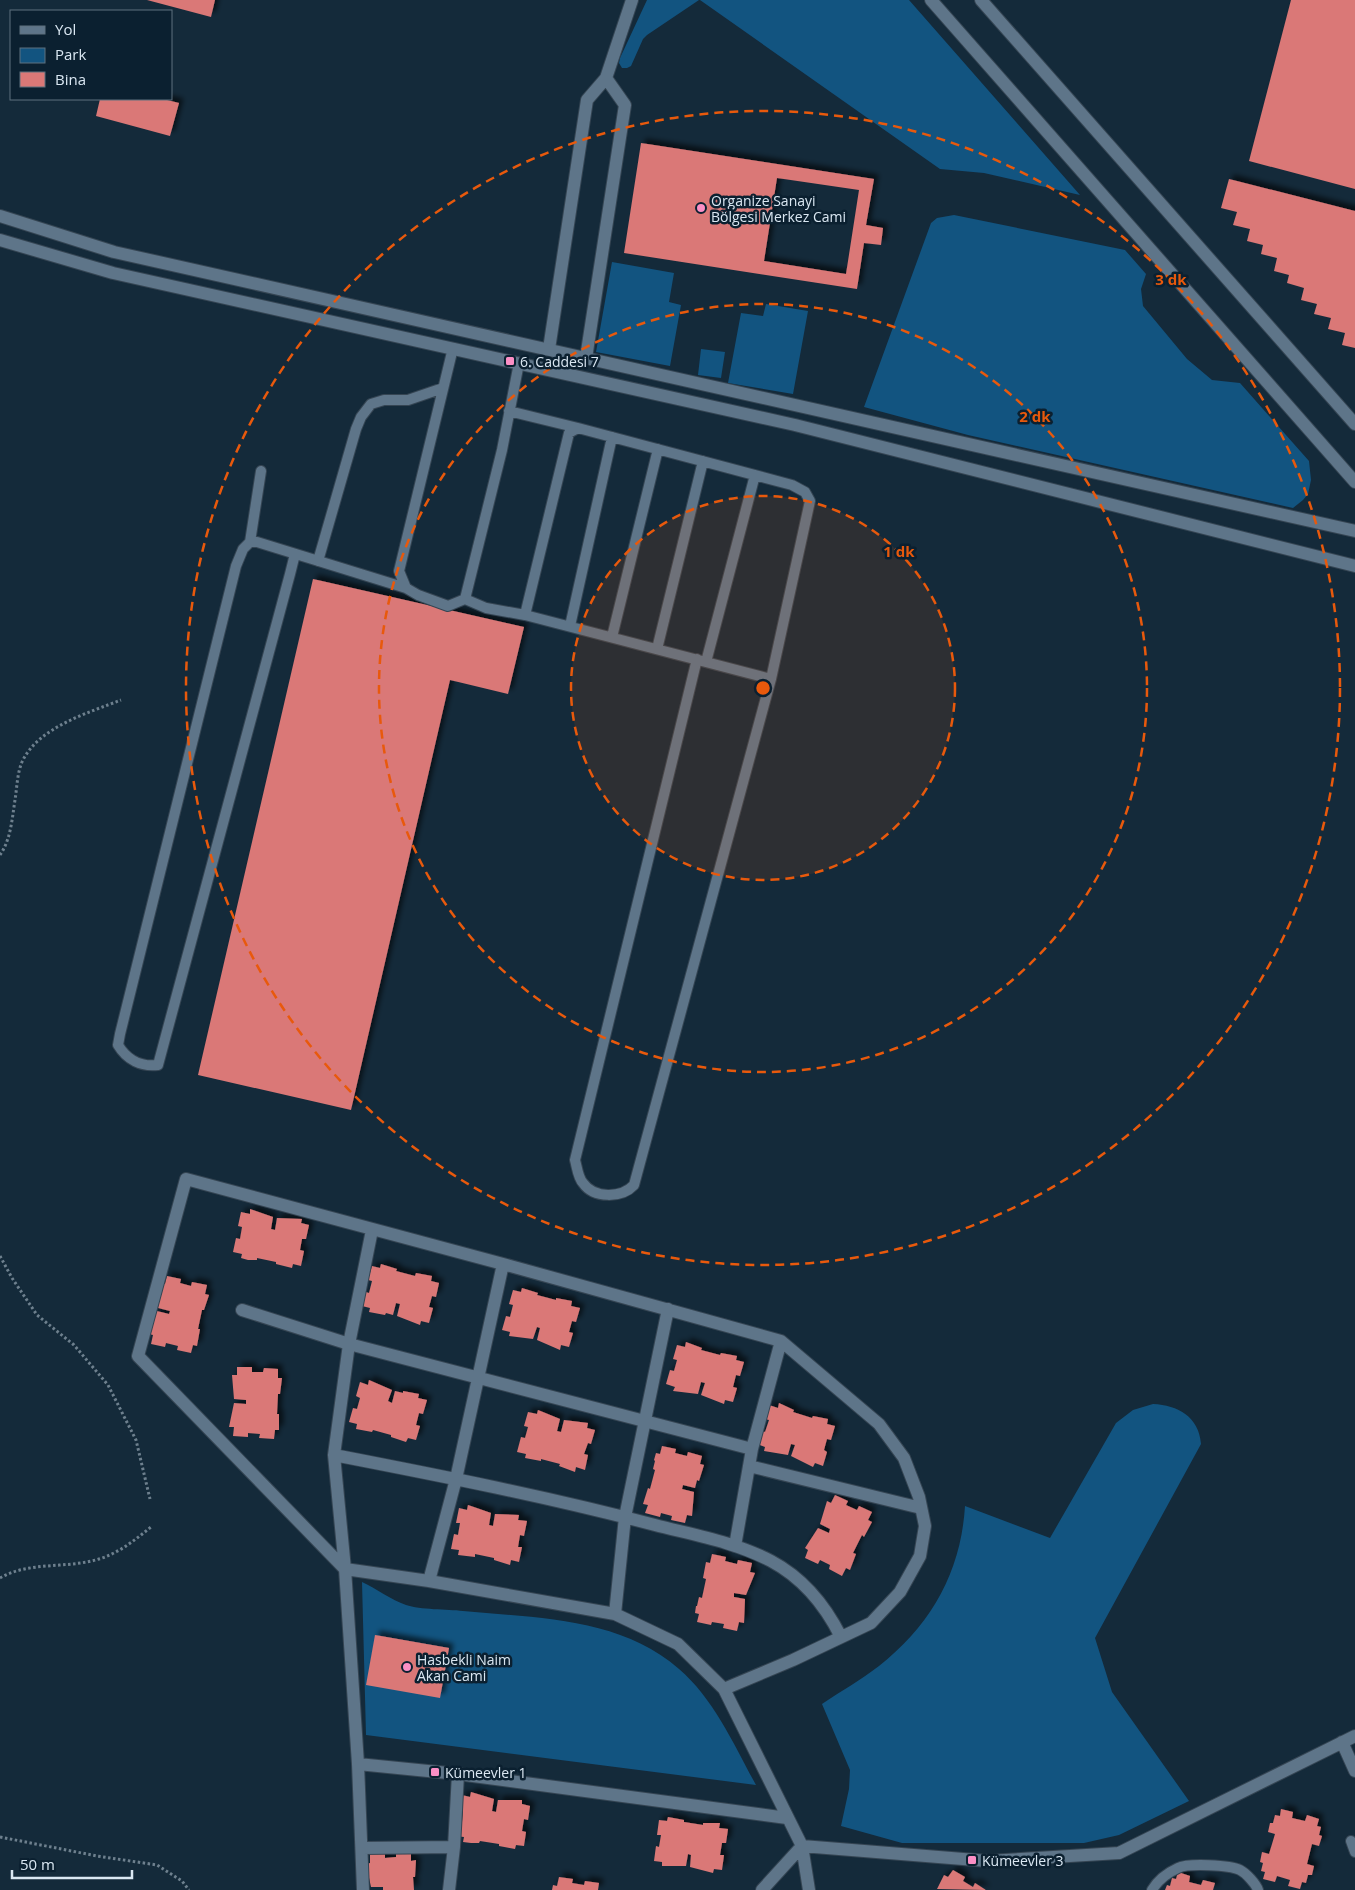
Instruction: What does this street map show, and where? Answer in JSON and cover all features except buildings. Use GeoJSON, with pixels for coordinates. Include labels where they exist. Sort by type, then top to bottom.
{"type":"FeatureCollection","features":[{"type":"Feature","properties":{"kind":"street"},"geometry":{"type":"LineString","coordinates":[[549,349],[587,100],[606,78],[632,0]]}},
{"type":"Feature","properties":{"kind":"street"},"geometry":{"type":"LineString","coordinates":[[931,0],[1355,482]]}},
{"type":"Feature","properties":{"kind":"street"},"geometry":{"type":"LineString","coordinates":[[981,0],[1355,424]]}},
{"type":"Feature","properties":{"kind":"street"},"geometry":{"type":"LineString","coordinates":[[586,358],[625,105],[606,78]]}},
{"type":"Feature","properties":{"kind":"street"},"geometry":{"type":"LineString","coordinates":[[0,216],[114,252],[1355,531]]}},
{"type":"Feature","properties":{"kind":"street"},"geometry":{"type":"LineString","coordinates":[[0,240],[113,273],[795,425],[1355,566]]}},
{"type":"Feature","properties":{"kind":"street"},"geometry":{"type":"LineString","coordinates":[[724,1689],[793,1660],[870,1623],[900,1592],[920,1556],[925,1526],[919,1497],[904,1458],[879,1424],[781,1341],[504,1264],[186,1179],[138,1356],[345,1570],[429,1581],[615,1614],[678,1644],[724,1689],[802,1846],[809,1890]]}},
{"type":"Feature","properties":{"kind":"street"},"geometry":{"type":"LineString","coordinates":[[363,1890],[358,1764],[345,1570],[334,1455],[349,1344],[372,1230]]}},
{"type":"Feature","properties":{"kind":"street"},"geometry":{"type":"LineString","coordinates":[[429,1581],[456,1479],[504,1264]]}},
{"type":"Feature","properties":{"kind":"street"},"geometry":{"type":"LineString","coordinates":[[242,1310],[349,1344],[752,1449]]}},
{"type":"Feature","properties":{"kind":"street"},"geometry":{"type":"LineString","coordinates":[[615,1614],[625,1517],[668,1310]]}},
{"type":"Feature","properties":{"kind":"street"},"geometry":{"type":"LineString","coordinates":[[735,1546],[752,1449],[781,1341]]}},
{"type":"Feature","properties":{"kind":"street"},"geometry":{"type":"LineString","coordinates":[[334,1455],[456,1479],[625,1517],[735,1546],[772,1561],[804,1585],[825,1609],[841,1637]]}},
{"type":"Feature","properties":{"kind":"street"},"geometry":{"type":"LineString","coordinates":[[749,1466],[921,1508]]}},
{"type":"Feature","properties":{"kind":"street"},"geometry":{"type":"LineString","coordinates":[[802,1846],[988,1861],[1120,1853],[1355,1736]]}},
{"type":"Feature","properties":{"kind":"street"},"geometry":{"type":"LineString","coordinates":[[1342,1742],[1355,1771]]}},
{"type":"Feature","properties":{"kind":"street"},"geometry":{"type":"LineString","coordinates":[[358,1764],[458,1774],[787,1818]]}},
{"type":"Feature","properties":{"kind":"street"},"geometry":{"type":"LineString","coordinates":[[449,1890],[454,1847],[458,1774]]}},
{"type":"Feature","properties":{"kind":"street"},"geometry":{"type":"LineString","coordinates":[[762,1890],[802,1846]]}},
{"type":"Feature","properties":{"kind":"street"},"geometry":{"type":"LineString","coordinates":[[362,1848],[454,1847]]}},
{"type":"Feature","properties":{"kind":"lane"},"geometry":{"type":"LineString","coordinates":[[406,588],[399,571],[453,348]]}},
{"type":"Feature","properties":{"kind":"lane"},"geometry":{"type":"LineString","coordinates":[[465,599],[502,450],[519,363]]}},
{"type":"Feature","properties":{"kind":"lane"},"geometry":{"type":"LineString","coordinates":[[318,561],[356,429],[361,417],[370,404],[384,400],[408,400],[443,388]]}},
{"type":"Feature","properties":{"kind":"lane"},"geometry":{"type":"LineString","coordinates":[[510,411],[612,436],[792,485],[805,492],[810,501],[771,679],[634,1185],[628,1191],[616,1195],[600,1193],[591,1190],[582,1183],[575,1160],[701,661],[755,475]]}},
{"type":"Feature","properties":{"kind":"lane"},"geometry":{"type":"LineString","coordinates":[[525,614],[569,433],[578,428]]}},
{"type":"Feature","properties":{"kind":"lane"},"geometry":{"type":"LineString","coordinates":[[570,626],[612,436]]}},
{"type":"Feature","properties":{"kind":"lane"},"geometry":{"type":"LineString","coordinates":[[612,637],[658,449]]}},
{"type":"Feature","properties":{"kind":"lane"},"geometry":{"type":"LineString","coordinates":[[657,649],[703,461]]}},
{"type":"Feature","properties":{"kind":"lane"},"geometry":{"type":"LineString","coordinates":[[261,471],[250,542],[243,549],[236,566],[120,1034],[118,1045],[122,1052],[146,1067],[158,1065],[294,554]]}},
{"type":"Feature","properties":{"kind":"lane"},"geometry":{"type":"LineString","coordinates":[[250,542],[257,542],[406,588],[448,606],[465,599],[486,608],[525,614],[771,679]]}},
{"type":"Feature","properties":{"kind":"lane"},"geometry":{"type":"LineString","coordinates":[[1351,1841],[1355,1852]]}},
{"type":"Feature","properties":{"kind":"lane"},"geometry":{"type":"LineString","coordinates":[[1152,1890],[1158,1880],[1180,1867],[1215,1865],[1240,1870],[1257,1886],[1258,1890]]}},
{"type":"Feature","properties":{"kind":"path"},"geometry":{"type":"LineString","coordinates":[[0,855],[10,833],[22,762],[33,746],[58,725],[121,700]]}},
{"type":"Feature","properties":{"kind":"path"},"geometry":{"type":"LineString","coordinates":[[0,1256],[37,1316],[74,1345],[108,1386],[136,1440],[150,1499]]}},
{"type":"Feature","properties":{"kind":"path"},"geometry":{"type":"LineString","coordinates":[[0,1578],[27,1569],[99,1559],[127,1547],[151,1526]]}},
{"type":"Feature","properties":{"kind":"path"},"geometry":{"type":"LineString","coordinates":[[0,1837],[96,1856],[157,1865],[182,1881],[189,1890]]}},
{"type":"Feature","properties":{"kind":"green space"},"geometry":{"type":"Polygon","coordinates":[[[647,0],[699,0],[647,35],[643,39],[631,66],[622,68],[619,63],[620,58],[647,0]]]}},
{"type":"Feature","properties":{"kind":"green space"},"geometry":{"type":"Polygon","coordinates":[[[700,0],[909,0],[1080,195],[984,173],[940,169],[700,0]]]}},
{"type":"Feature","properties":{"kind":"green space"},"geometry":{"type":"Polygon","coordinates":[[[954,215],[1125,250],[1146,274],[1141,289],[1143,306],[1187,359],[1212,380],[1240,383],[1309,461],[1311,480],[1308,494],[1293,508],[968,435],[864,407],[931,223],[937,218],[954,215]]]}},
{"type":"Feature","properties":{"kind":"green space"},"geometry":{"type":"Polygon","coordinates":[[[612,262],[674,273],[669,302],[681,305],[670,366],[596,352],[612,262]]]}},
{"type":"Feature","properties":{"kind":"green space"},"geometry":{"type":"Polygon","coordinates":[[[766,304],[808,311],[793,394],[728,383],[741,313],[763,316],[766,304]]]}},
{"type":"Feature","properties":{"kind":"green space"},"geometry":{"type":"Polygon","coordinates":[[[701,349],[725,352],[721,378],[698,375],[701,349]]]}},
{"type":"Feature","properties":{"kind":"green space"},"geometry":{"type":"Polygon","coordinates":[[[1153,1404],[1171,1407],[1186,1414],[1196,1426],[1201,1444],[1095,1638],[1112,1692],[1189,1801],[1119,1835],[1084,1843],[902,1843],[841,1826],[849,1789],[850,1770],[822,1704],[879,1666],[914,1633],[928,1615],[950,1575],[962,1530],[965,1506],[1050,1538],[1116,1423],[1133,1410],[1153,1404]]]}},
{"type":"Feature","properties":{"kind":"green space"},"geometry":{"type":"Polygon","coordinates":[[[362,1582],[412,1607],[576,1623],[631,1639],[656,1652],[679,1669],[703,1694],[722,1723],[756,1785],[366,1735],[362,1582]]]}},
{"type":"Feature","properties":{"kind":"place","name":"Organize Sanayi Bölgesi Merkez Cami"},"geometry":{"type":"Point","coordinates":[701,208]}},
{"type":"Feature","properties":{"kind":"place","name":"6. Caddesi 7"},"geometry":{"type":"Point","coordinates":[510,361]}},
{"type":"Feature","properties":{"kind":"place","name":"Hasbekli Naim Akan Cami"},"geometry":{"type":"Point","coordinates":[407,1667]}},
{"type":"Feature","properties":{"kind":"place","name":"Kümeevler 1"},"geometry":{"type":"Point","coordinates":[435,1772]}},
{"type":"Feature","properties":{"kind":"place","name":"Kümeevler 3"},"geometry":{"type":"Point","coordinates":[972,1860]}}]}
